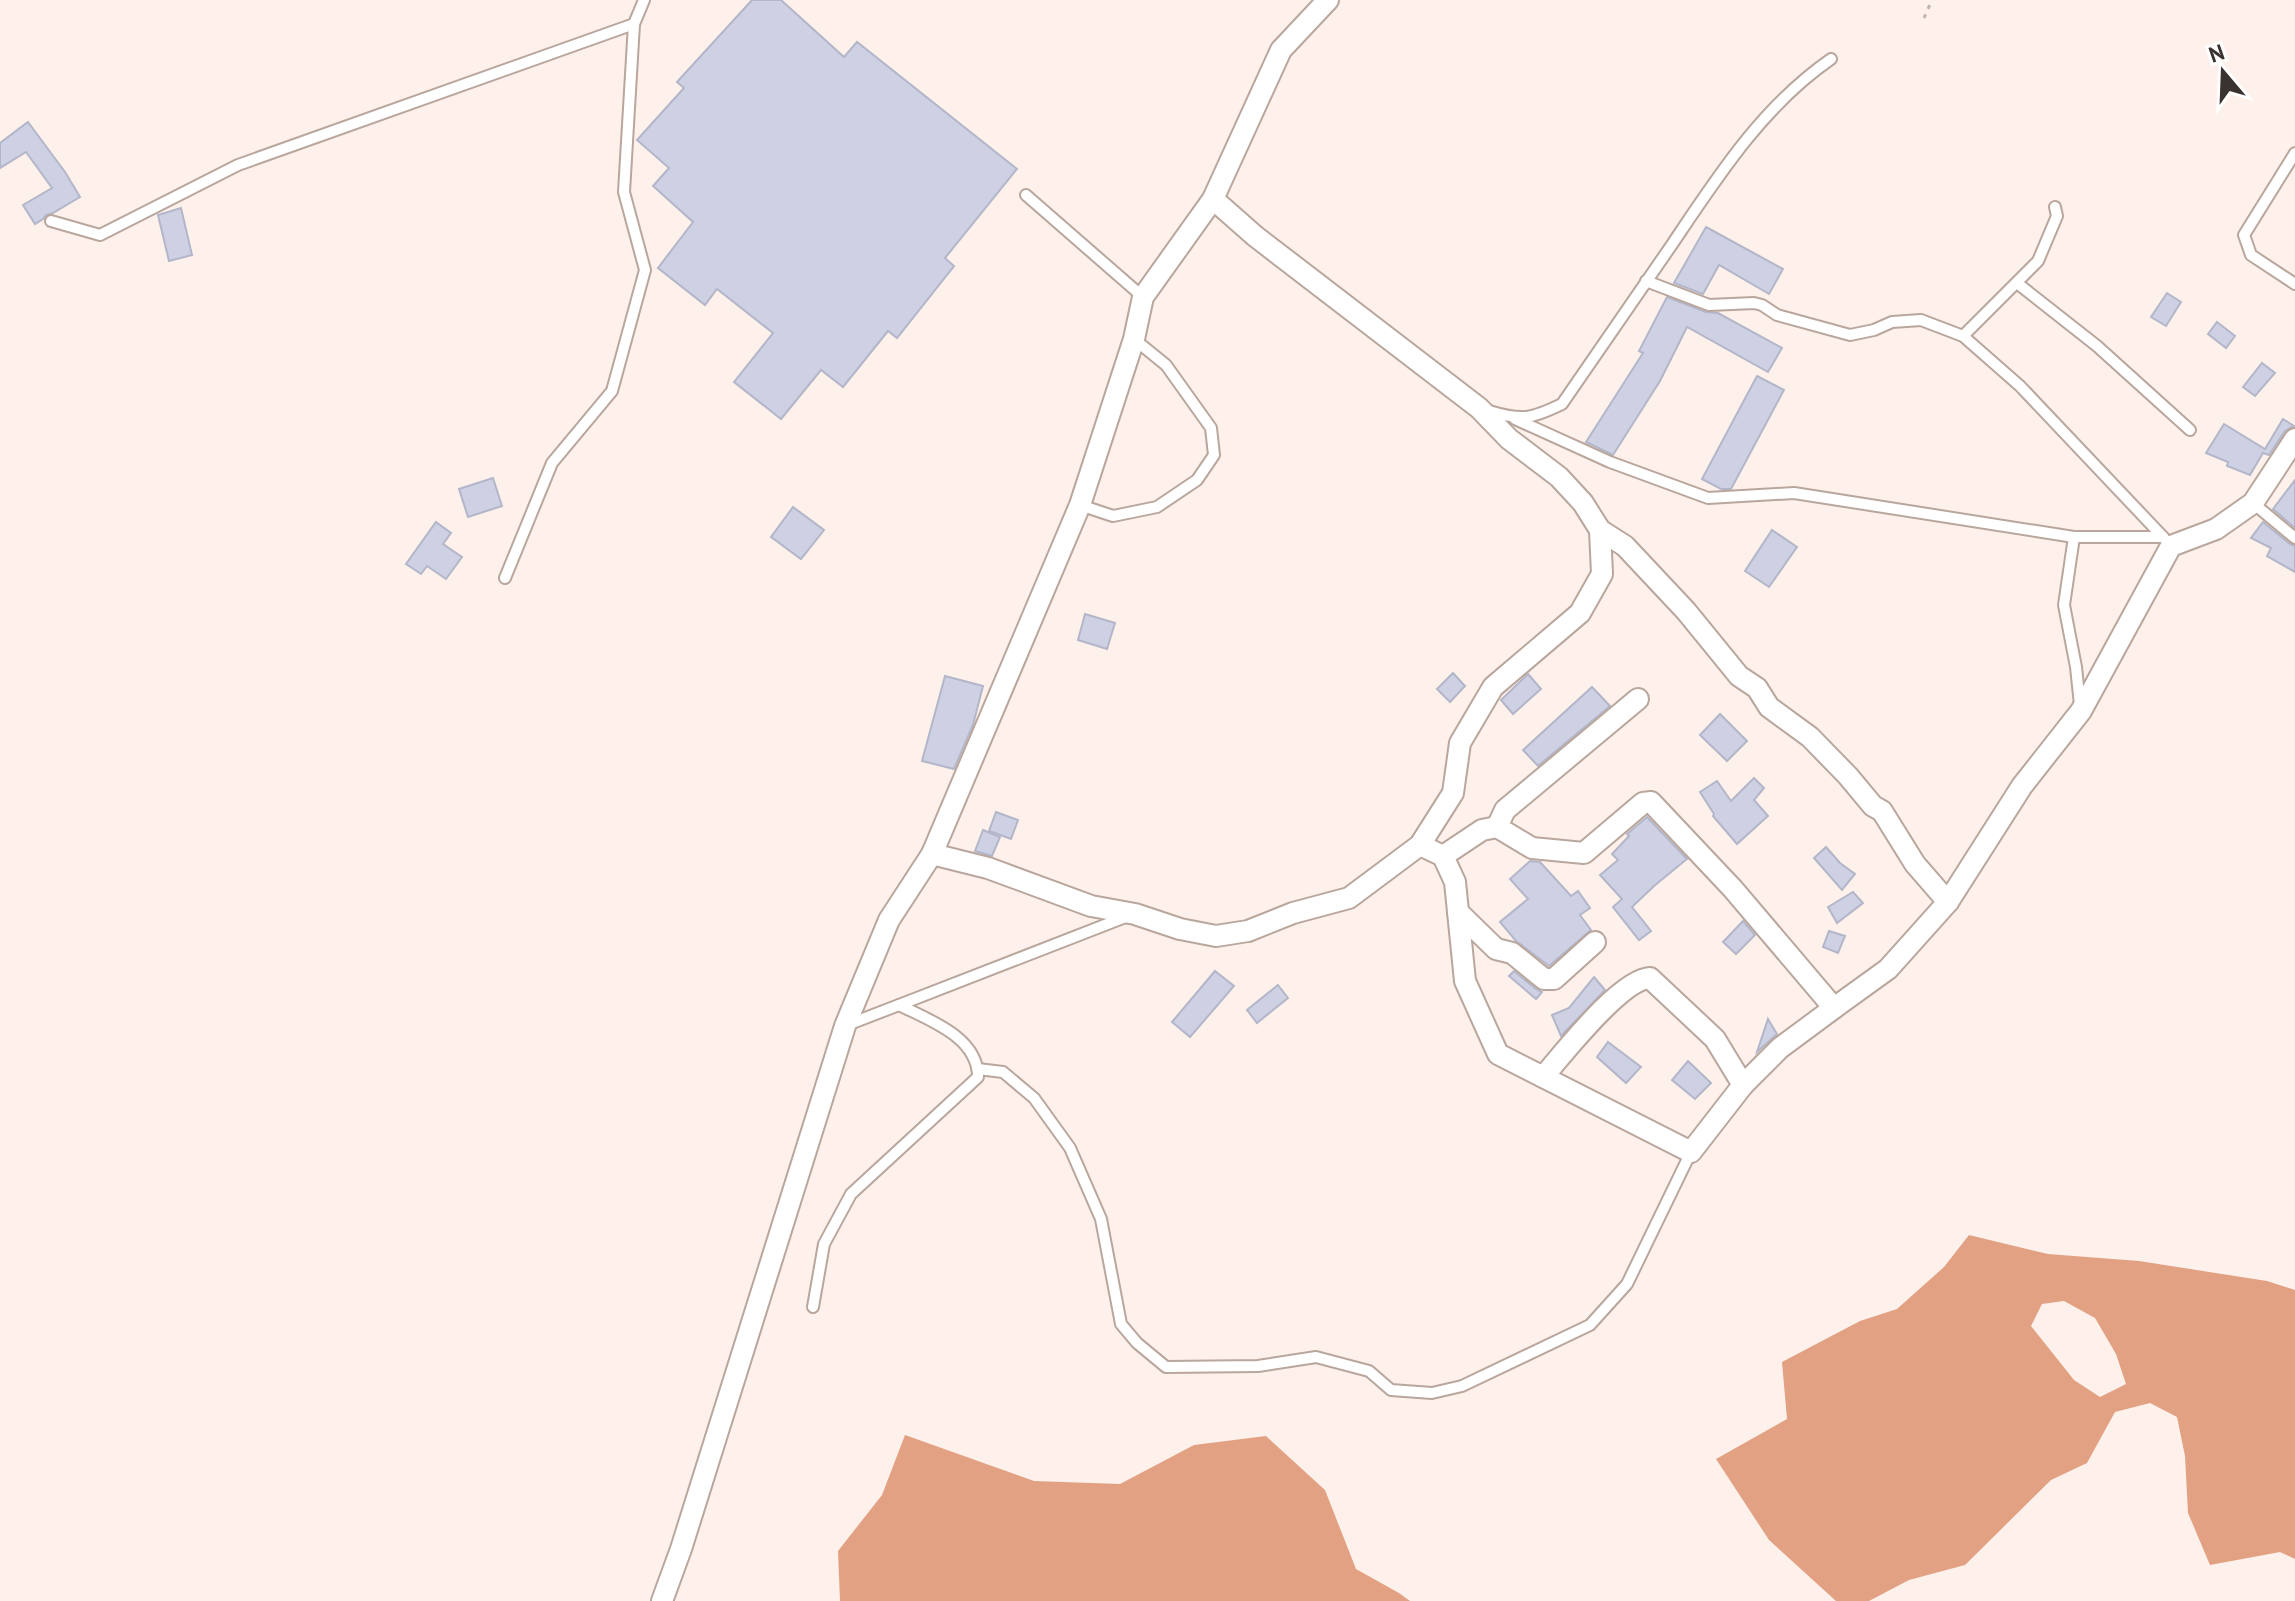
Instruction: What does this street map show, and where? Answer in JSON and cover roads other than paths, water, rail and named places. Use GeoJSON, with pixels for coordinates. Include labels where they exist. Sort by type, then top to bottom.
{"type":"FeatureCollection","features":[{"type":"Feature","properties":{"kind":"street"},"geometry":{"type":"LineString","coordinates":[[662,1601],[845,1026],[889,920],[932,854],[1080,505],[1134,339],[1143,297],[1213,199],[1281,50],[1328,0]]}},
{"type":"Feature","properties":{"kind":"street"},"geometry":{"type":"LineString","coordinates":[[1213,199],[1278,254],[1479,408],[1509,439],[1559,477],[1583,503],[1600,530],[1625,546],[1686,611],[1739,676],[1757,688],[1769,707],[1810,737],[1873,806],[1882,811],[1915,864],[1948,902]]}},
{"type":"Feature","properties":{"kind":"street"},"geometry":{"type":"LineString","coordinates":[[1420,845],[1443,856],[1455,882],[1465,981],[1498,1054],[1691,1152],[1743,1085],[1780,1048],[1888,969],[1948,902],[2022,786],[2081,711],[2167,542],[2216,529],[2253,503],[2295,439]]}},
{"type":"Feature","properties":{"kind":"street"},"geometry":{"type":"LineString","coordinates":[[932,854],[988,868],[1091,906],[1135,914],[1180,929],[1216,936],[1248,931],[1293,913],[1349,898],[1420,845],[1453,793],[1460,743],[1493,687],[1580,613],[1602,574],[1600,530]]}},
{"type":"Feature","properties":{"kind":"street"},"geometry":{"type":"LineString","coordinates":[[1497,827],[1505,810],[1638,699]]}},
{"type":"Feature","properties":{"kind":"street"},"geometry":{"type":"LineString","coordinates":[[1443,856],[1482,830],[1497,827],[1532,848],[1584,853],[1643,803],[1651,802],[1733,889],[1834,1008]]}},
{"type":"Feature","properties":{"kind":"street"},"geometry":{"type":"LineString","coordinates":[[1458,912],[1496,949],[1512,953],[1544,979],[1554,979],[1595,942]]}},
{"type":"Feature","properties":{"kind":"street"},"geometry":{"type":"LineString","coordinates":[[1543,1077],[1599,1013],[1641,978],[1650,978],[1715,1039],[1743,1085]]}},
{"type":"Feature","properties":{"kind":"lane"},"geometry":{"type":"LineString","coordinates":[[505,578],[552,463],[612,391],[645,270],[624,192],[634,24],[644,0]]}},
{"type":"Feature","properties":{"kind":"lane"},"geometry":{"type":"LineString","coordinates":[[51,221],[100,235],[238,165],[634,24]]}},
{"type":"Feature","properties":{"kind":"lane"},"geometry":{"type":"LineString","coordinates":[[1515,419],[1541,414],[1562,404],[1723,170],[1765,117],[1808,74],[1831,59]]}},
{"type":"Feature","properties":{"kind":"lane"},"geometry":{"type":"LineString","coordinates":[[2295,153],[2244,235],[2251,255],[2295,284]]}},
{"type":"Feature","properties":{"kind":"lane"},"geometry":{"type":"LineString","coordinates":[[1026,195],[1143,297]]}},
{"type":"Feature","properties":{"kind":"lane"},"geometry":{"type":"LineString","coordinates":[[1963,336],[2038,261],[2057,216],[2055,207]]}},
{"type":"Feature","properties":{"kind":"lane"},"geometry":{"type":"LineString","coordinates":[[1646,281],[1709,305],[1754,303],[1777,315],[1850,335],[1892,322],[1921,320],[1963,336],[2020,386],[2167,542]]}},
{"type":"Feature","properties":{"kind":"lane"},"geometry":{"type":"LineString","coordinates":[[2017,283],[2097,346],[2190,430]]}},
{"type":"Feature","properties":{"kind":"lane"},"geometry":{"type":"LineString","coordinates":[[1080,505],[1113,516],[1157,507],[1197,480],[1214,455],[1211,428],[1166,365],[1134,339]]}},
{"type":"Feature","properties":{"kind":"lane"},"geometry":{"type":"LineString","coordinates":[[1479,408],[1515,419],[1610,462],[1708,498],[1794,493],[2074,537],[2167,542]]}},
{"type":"Feature","properties":{"kind":"lane"},"geometry":{"type":"LineString","coordinates":[[2253,503],[2295,538]]}},
{"type":"Feature","properties":{"kind":"lane"},"geometry":{"type":"LineString","coordinates":[[2074,537],[2064,605],[2081,711]]}},
{"type":"Feature","properties":{"kind":"lane"},"geometry":{"type":"LineString","coordinates":[[845,1026],[1135,914]]}},
{"type":"Feature","properties":{"kind":"lane"},"geometry":{"type":"LineString","coordinates":[[813,1307],[824,1244],[851,1194],[978,1077],[978,1069],[969,1050],[949,1030],[899,1005]]}},
{"type":"Feature","properties":{"kind":"lane"},"geometry":{"type":"LineString","coordinates":[[978,1069],[1003,1072],[1034,1098],[1070,1148],[1101,1219],[1121,1324],[1137,1343],[1166,1367],[1258,1366],[1316,1357],[1369,1371],[1391,1390],[1432,1393],[1462,1386],[1590,1325],[1627,1284],[1691,1152]]}}]}
